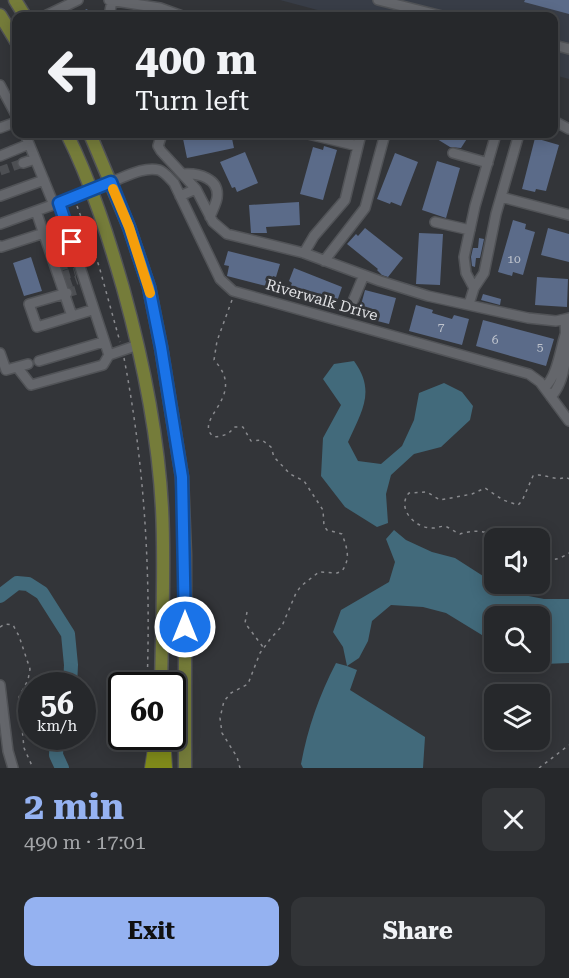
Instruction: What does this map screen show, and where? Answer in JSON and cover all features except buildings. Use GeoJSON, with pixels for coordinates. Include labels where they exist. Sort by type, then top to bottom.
{"type":"FeatureCollection","features":[{"type":"Feature","properties":{"kind":"highway"},"geometry":{"type":"LineString","coordinates":[[152,768],[155,750]]}},
{"type":"Feature","properties":{"kind":"highway"},"geometry":{"type":"LineString","coordinates":[[164,750],[165,768]]}},
{"type":"Feature","properties":{"kind":"main road"},"geometry":{"type":"LineString","coordinates":[[0,15],[12,34]]}},
{"type":"Feature","properties":{"kind":"main road"},"geometry":{"type":"LineString","coordinates":[[69,138],[79,157],[115,260],[138,345],[153,418],[162,518],[161,672]]}},
{"type":"Feature","properties":{"kind":"main road"},"geometry":{"type":"LineString","coordinates":[[92,138],[129,227],[149,287],[182,477],[185,606],[184,768]]}},
{"type":"Feature","properties":{"kind":"main road"},"geometry":{"type":"LineString","coordinates":[[91,191],[111,182]]}},
{"type":"Feature","properties":{"kind":"main road"},"geometry":{"type":"LineString","coordinates":[[163,593],[172,603],[185,606]]}},
{"type":"Feature","properties":{"kind":"lane"},"geometry":{"type":"LineString","coordinates":[[53,12],[78,0]]}},
{"type":"Feature","properties":{"kind":"lane"},"geometry":{"type":"LineString","coordinates":[[110,0],[160,8],[171,12]]}},
{"type":"Feature","properties":{"kind":"lane"},"geometry":{"type":"LineString","coordinates":[[378,0],[426,12]]}},
{"type":"Feature","properties":{"kind":"lane"},"geometry":{"type":"LineString","coordinates":[[0,85],[12,108]]}},
{"type":"Feature","properties":{"kind":"lane"},"geometry":{"type":"LineString","coordinates":[[27,138],[57,204],[73,257],[109,355]]}},
{"type":"Feature","properties":{"kind":"lane"},"geometry":{"type":"LineString","coordinates":[[161,138],[158,146],[196,189],[213,222],[227,234],[304,254],[428,296],[528,318],[556,321],[567,319],[553,374],[549,384],[545,387]]}},
{"type":"Feature","properties":{"kind":"lane"},"geometry":{"type":"LineString","coordinates":[[325,138],[358,146]]}},
{"type":"Feature","properties":{"kind":"lane"},"geometry":{"type":"LineString","coordinates":[[304,254],[314,236],[345,200],[360,138]]}},
{"type":"Feature","properties":{"kind":"lane"},"geometry":{"type":"LineString","coordinates":[[324,261],[366,208],[384,138]]}},
{"type":"Feature","properties":{"kind":"lane"},"geometry":{"type":"LineString","coordinates":[[474,288],[466,273],[464,257],[495,138]]}},
{"type":"Feature","properties":{"kind":"lane"},"geometry":{"type":"LineString","coordinates":[[469,304],[474,288],[484,273],[501,197],[518,138]]}},
{"type":"Feature","properties":{"kind":"lane"},"geometry":{"type":"LineString","coordinates":[[3,155],[29,144]]}},
{"type":"Feature","properties":{"kind":"lane"},"geometry":{"type":"LineString","coordinates":[[453,153],[488,163]]}},
{"type":"Feature","properties":{"kind":"lane"},"geometry":{"type":"LineString","coordinates":[[23,163],[35,159]]}},
{"type":"Feature","properties":{"kind":"lane"},"geometry":{"type":"LineString","coordinates":[[111,182],[140,171],[159,170],[166,174],[174,183],[220,279],[235,291]]}},
{"type":"Feature","properties":{"kind":"lane"},"geometry":{"type":"LineString","coordinates":[[183,174],[205,176],[213,182],[217,198],[210,217]]}},
{"type":"Feature","properties":{"kind":"lane"},"geometry":{"type":"LineString","coordinates":[[0,196],[44,180]]}},
{"type":"Feature","properties":{"kind":"lane"},"geometry":{"type":"LineString","coordinates":[[180,196],[196,189]]}},
{"type":"Feature","properties":{"kind":"lane"},"geometry":{"type":"LineString","coordinates":[[0,224],[91,191]]}},
{"type":"Feature","properties":{"kind":"lane"},"geometry":{"type":"LineString","coordinates":[[501,197],[569,215]]}},
{"type":"Feature","properties":{"kind":"lane"},"geometry":{"type":"LineString","coordinates":[[36,211],[72,316]]}},
{"type":"Feature","properties":{"kind":"lane"},"geometry":{"type":"LineString","coordinates":[[435,222],[470,230]]}},
{"type":"Feature","properties":{"kind":"lane"},"geometry":{"type":"LineString","coordinates":[[0,246],[55,263]]}},
{"type":"Feature","properties":{"kind":"lane"},"geometry":{"type":"LineString","coordinates":[[55,263],[29,304],[37,327],[92,310]]}},
{"type":"Feature","properties":{"kind":"lane"},"geometry":{"type":"LineString","coordinates":[[353,301],[364,275]]}},
{"type":"Feature","properties":{"kind":"lane","name":"Riverwalk Drive"},"geometry":{"type":"LineString","coordinates":[[235,291],[529,374],[545,387],[569,421]]}},
{"type":"Feature","properties":{"kind":"lane"},"geometry":{"type":"LineString","coordinates":[[551,397],[560,389],[568,362],[565,333]]}},
{"type":"Feature","properties":{"kind":"lane"},"geometry":{"type":"LineString","coordinates":[[39,361],[104,342]]}},
{"type":"Feature","properties":{"kind":"lane"},"geometry":{"type":"LineString","coordinates":[[17,367],[31,385],[103,365],[109,355],[138,345]]}},
{"type":"Feature","properties":{"kind":"lane"},"geometry":{"type":"LineString","coordinates":[[88,347],[94,367]]}},
{"type":"Feature","properties":{"kind":"lane"},"geometry":{"type":"LineString","coordinates":[[0,353],[6,370],[28,364]]}},
{"type":"Feature","properties":{"kind":"lane"},"geometry":{"type":"LineString","coordinates":[[0,685],[8,751],[13,768]]}},
{"type":"Feature","properties":{"kind":"path"},"geometry":{"type":"LineString","coordinates":[[74,197],[99,266],[122,350],[133,405],[145,510],[149,635],[148,672]]}},
{"type":"Feature","properties":{"kind":"path"},"geometry":{"type":"LineString","coordinates":[[235,291],[217,341],[214,360],[219,365],[226,387],[215,413],[209,419],[208,433],[214,437],[221,436],[230,433],[234,427],[243,427],[251,441],[262,440],[271,447],[274,457],[290,474],[304,481],[323,510],[324,526],[327,530],[342,534],[348,551],[348,558],[342,571],[319,572],[301,586],[282,626],[264,648],[248,684],[231,693],[224,701],[220,718],[222,733],[237,757],[240,768]]}},
{"type":"Feature","properties":{"kind":"path"},"geometry":{"type":"LineString","coordinates":[[484,534],[475,531],[460,534],[445,526],[433,528],[417,522],[407,514],[404,505],[406,496],[409,493],[426,492],[440,500],[472,494],[485,488],[502,500],[518,505],[533,476],[539,474],[569,479]]}},
{"type":"Feature","properties":{"kind":"path"},"geometry":{"type":"LineString","coordinates":[[550,559],[562,558],[569,553]]}},
{"type":"Feature","properties":{"kind":"path"},"geometry":{"type":"LineString","coordinates":[[247,612],[245,623],[264,648]]}},
{"type":"Feature","properties":{"kind":"path"},"geometry":{"type":"LineString","coordinates":[[0,627],[5,624],[13,625],[30,669],[28,680],[19,697],[24,748],[33,768]]}},
{"type":"Feature","properties":{"kind":"path"},"geometry":{"type":"LineString","coordinates":[[539,768],[569,745]]}},
{"type":"Feature","properties":{"kind":"shaded area"},"geometry":{"type":"Polygon","coordinates":[[[280,0],[569,0],[569,79],[558,76],[558,12],[325,12],[280,0]]]}},
{"type":"Feature","properties":{"kind":"water"},"geometry":{"type":"Polygon","coordinates":[[[354,361],[361,372],[365,392],[362,411],[348,442],[358,461],[381,464],[402,446],[414,420],[419,393],[444,383],[462,392],[473,406],[470,420],[441,447],[414,454],[391,475],[386,494],[388,523],[377,527],[345,507],[321,476],[323,438],[341,405],[323,379],[334,364],[354,361]]]}},
{"type":"Feature","properties":{"kind":"water"},"geometry":{"type":"Polygon","coordinates":[[[394,530],[406,540],[432,552],[455,558],[484,577],[484,594],[518,594],[544,599],[569,599],[569,663],[550,664],[550,606],[484,606],[484,636],[446,613],[423,607],[391,605],[372,621],[368,641],[359,658],[347,666],[343,647],[333,632],[341,610],[389,582],[395,562],[386,539],[394,530]]]}},
{"type":"Feature","properties":{"kind":"water"},"geometry":{"type":"Polygon","coordinates":[[[336,663],[357,670],[350,690],[425,737],[423,768],[303,768],[301,764],[307,737],[324,688],[336,663]]]}},
{"type":"Feature","properties":{"kind":"waterway"},"geometry":{"type":"LineString","coordinates":[[0,596],[17,583],[28,584],[42,593],[68,634],[71,672]]}},
{"type":"Feature","properties":{"kind":"waterway"},"geometry":{"type":"LineString","coordinates":[[56,750],[62,768]]}},
{"type":"Feature","properties":{"kind":"tunnel"},"geometry":{"type":"LineString","coordinates":[[0,171],[23,163]]}},
{"type":"Feature","properties":{"kind":"tunnel"},"geometry":{"type":"LineString","coordinates":[[47,232],[60,227]]}},
{"type":"Feature","properties":{"kind":"tunnel"},"geometry":{"type":"LineString","coordinates":[[49,240],[63,235]]}},
{"type":"Feature","properties":{"kind":"tunnel"},"geometry":{"type":"LineString","coordinates":[[52,249],[65,245]]}},
{"type":"Feature","properties":{"kind":"tunnel"},"geometry":{"type":"LineString","coordinates":[[55,258],[68,253]]}},
{"type":"Feature","properties":{"kind":"tunnel"},"geometry":{"type":"LineString","coordinates":[[58,267],[71,263]]}},
{"type":"Feature","properties":{"kind":"tunnel"},"geometry":{"type":"LineString","coordinates":[[61,276],[75,272]]}},
{"type":"Feature","properties":{"kind":"tunnel"},"geometry":{"type":"LineString","coordinates":[[63,285],[77,280]]}},
{"type":"Feature","properties":{"kind":"tunnel"},"geometry":{"type":"LineString","coordinates":[[67,293],[80,289]]}},
{"type":"Feature","properties":{"kind":"slow traffic"},"geometry":{"type":"LineString","coordinates":[[113,189],[129,227],[150,293]]}},
{"type":"Feature","properties":{"kind":"route"},"geometry":{"type":"LineString","coordinates":[[72,242],[59,203],[111,182],[149,287],[161,347],[182,477],[185,627]]}}]}
